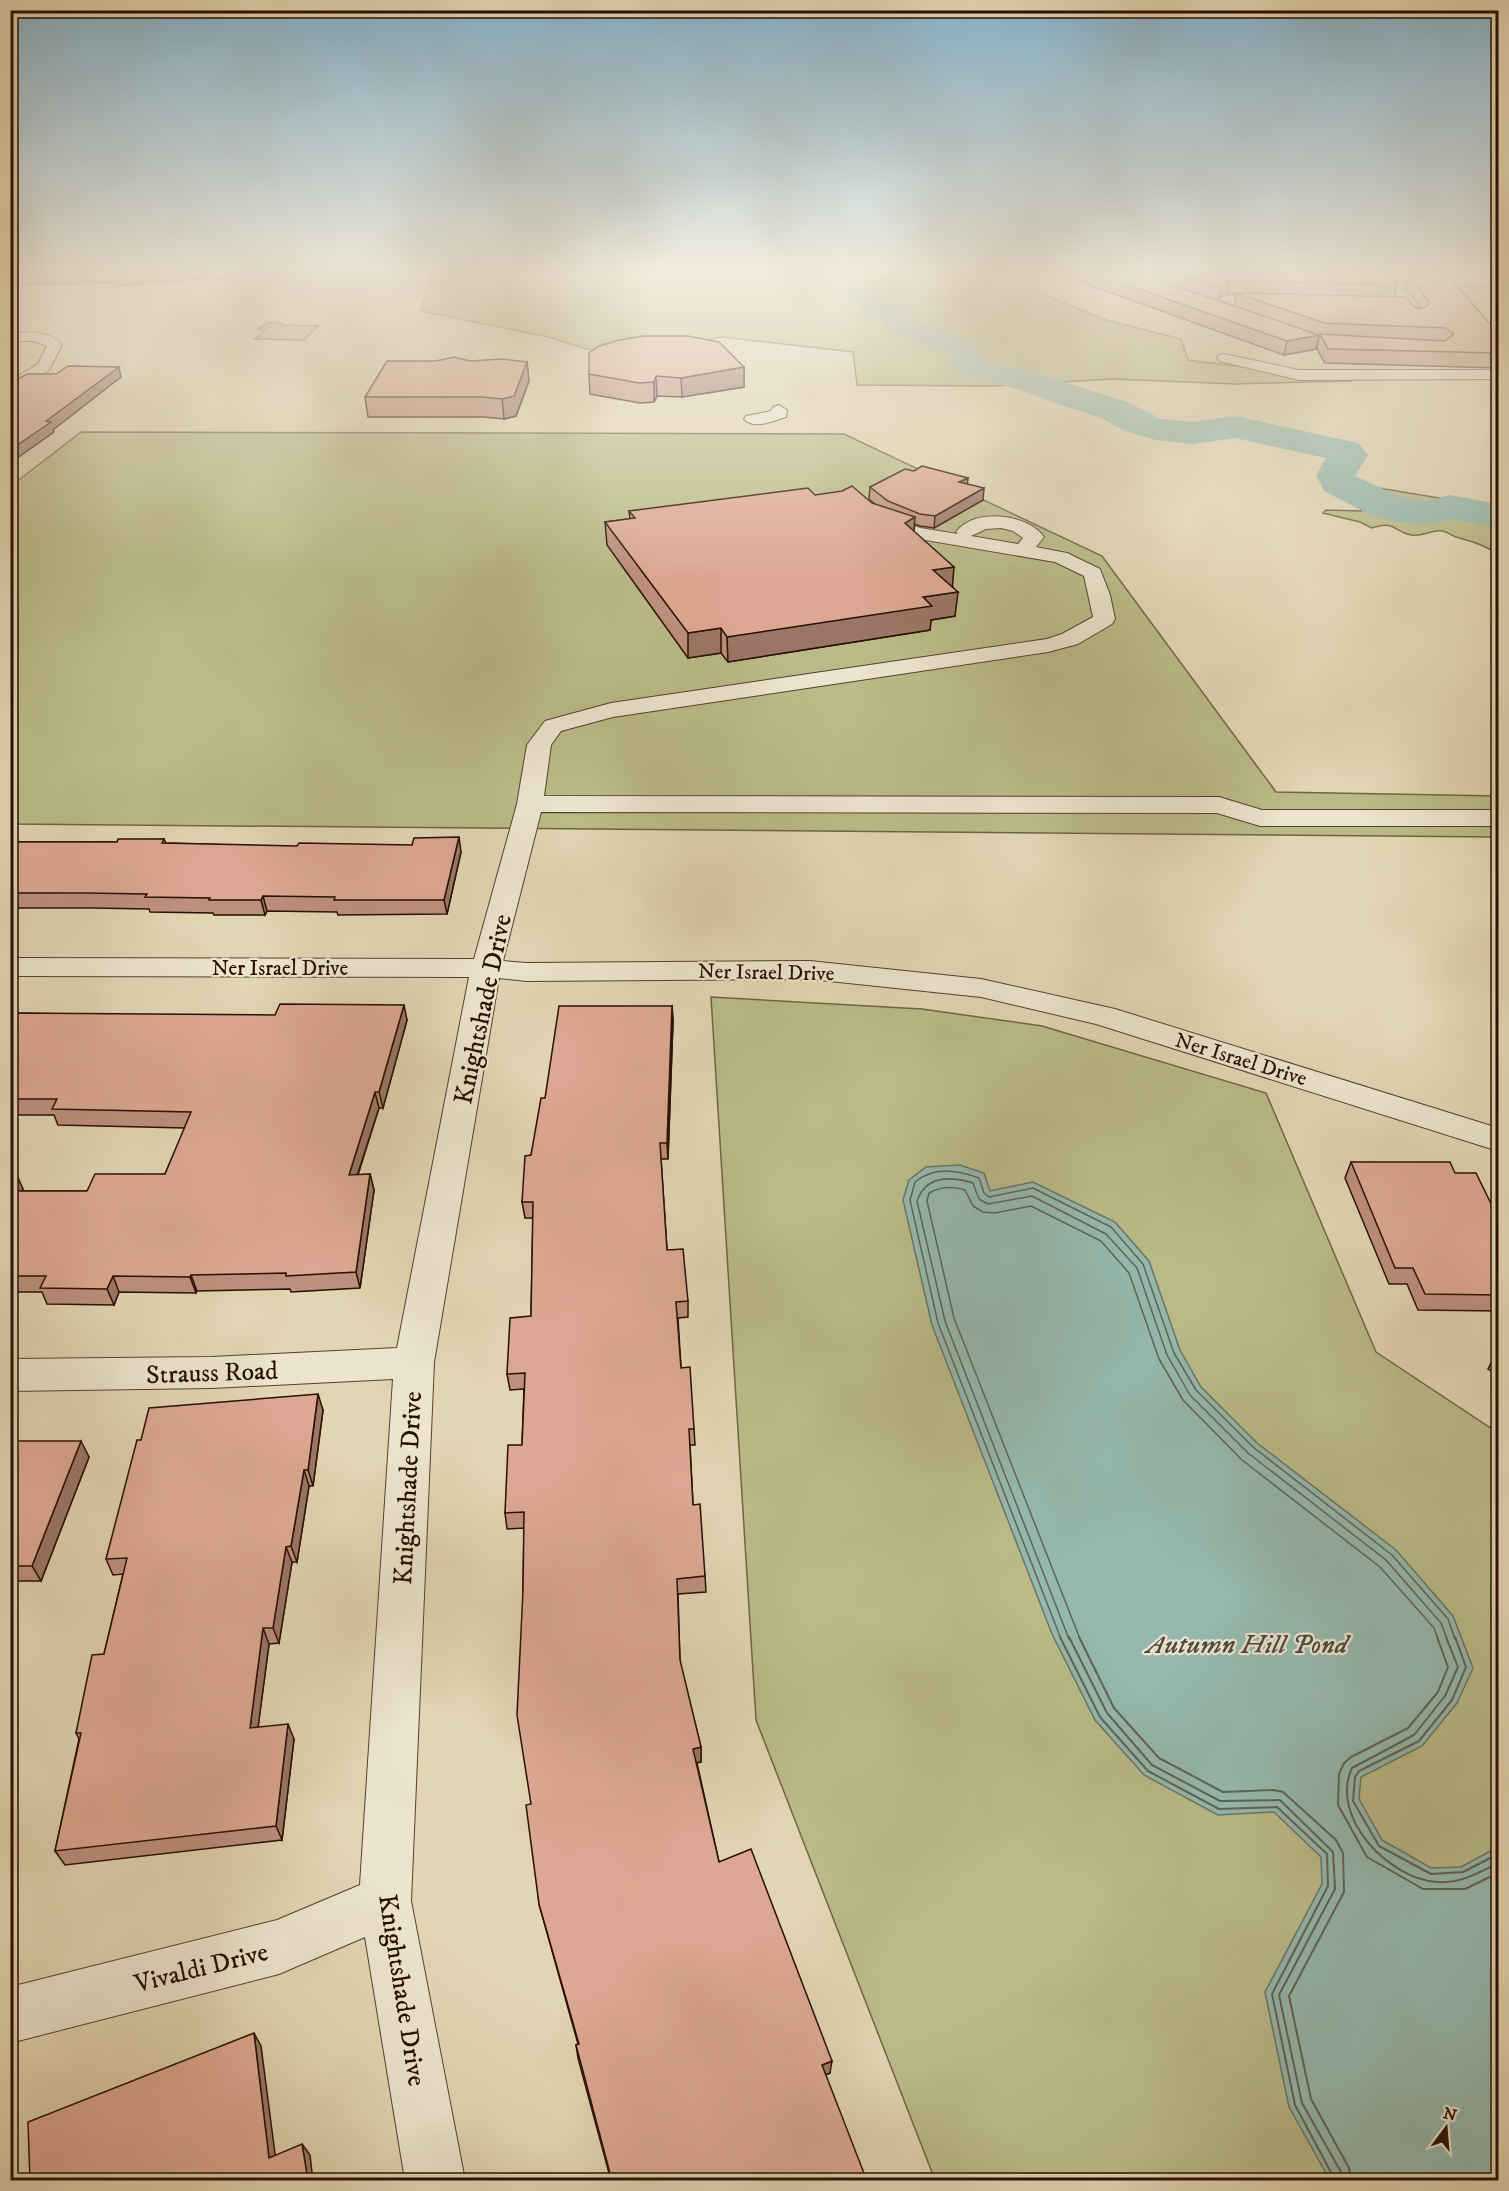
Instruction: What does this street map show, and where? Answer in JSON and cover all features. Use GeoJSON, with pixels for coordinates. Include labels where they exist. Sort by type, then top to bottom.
{"type":"FeatureCollection","features":[{"type":"Feature","properties":{"kind":"street"},"geometry":{"type":"LineString","coordinates":[[10,388],[32,374]]}},
{"type":"Feature","properties":{"kind":"street"},"geometry":{"type":"LineString","coordinates":[[1296,374],[1498,375]]}},
{"type":"Feature","properties":{"kind":"street"},"geometry":{"type":"LineString","coordinates":[[752,419],[775,417],[780,414],[779,410]]}},
{"type":"Feature","properties":{"kind":"street","name":"Knightshade Drive"},"geometry":{"type":"LineString","coordinates":[[435,2181],[385,1902],[414,1362],[486,968],[530,804],[539,745],[553,726],[611,710],[1048,645],[1070,639],[1104,619],[1093,573],[1060,557],[915,533],[879,519],[862,505]]}},
{"type":"Feature","properties":{"kind":"street"},"geometry":{"type":"LineString","coordinates":[[530,804],[1219,805],[1260,818],[1498,818]]}},
{"type":"Feature","properties":{"kind":"street","name":"Ner Israel Drive"},"geometry":{"type":"LineString","coordinates":[[10,967],[486,968],[527,972],[810,969],[981,988],[1104,1016],[1498,1140]]}},
{"type":"Feature","properties":{"kind":"street","name":"Strauss Road"},"geometry":{"type":"LineString","coordinates":[[10,1375],[128,1375],[340,1368],[414,1362]]}},
{"type":"Feature","properties":{"kind":"street","name":"Vivaldi Drive"},"geometry":{"type":"LineString","coordinates":[[10,2015],[279,1947],[385,1902]]}},
{"type":"Feature","properties":{"kind":"green space"},"geometry":{"type":"Polygon","coordinates":[[[856,374],[1300,374],[1353,381],[1235,384],[1112,379],[991,386],[857,385],[856,374]]]}},
{"type":"Feature","properties":{"kind":"green space"},"geometry":{"type":"Polygon","coordinates":[[[81,432],[844,434],[1102,556],[1276,792],[1498,796],[1498,837],[11,824],[11,486],[81,432]]]}},
{"type":"Feature","properties":{"kind":"green space"},"geometry":{"type":"Polygon","coordinates":[[[1343,482],[1445,499],[1464,507],[1498,514],[1498,554],[1443,531],[1411,535],[1386,525],[1372,528],[1360,522],[1323,513],[1326,510],[1361,511],[1364,504],[1370,502],[1329,483],[1343,482]]]}},
{"type":"Feature","properties":{"kind":"green space"},"geometry":{"type":"Polygon","coordinates":[[[711,997],[922,1009],[1042,1026],[1266,1093],[1376,1352],[1498,1433],[1498,2180],[935,2180],[756,1720],[711,997]]]}},
{"type":"Feature","properties":{"kind":"water"},"geometry":{"type":"Polygon","coordinates":[[[1044,388],[1057,388],[1069,395],[1124,408],[1154,426],[1168,430],[1185,432],[1209,426],[1257,429],[1266,434],[1298,437],[1355,450],[1358,457],[1345,466],[1343,482],[1329,483],[1325,475],[1333,465],[1344,458],[1340,452],[1231,432],[1169,435],[1137,427],[1053,395],[1043,390],[1044,388]]]}},
{"type":"Feature","properties":{"kind":"water","name":"Autumn Hill Pond"},"geometry":{"type":"Polygon","coordinates":[[[960,1165],[984,1173],[990,1191],[1033,1182],[1115,1222],[1149,1261],[1180,1350],[1201,1387],[1257,1443],[1396,1550],[1453,1616],[1473,1668],[1457,1703],[1422,1746],[1361,1777],[1359,1799],[1382,1840],[1431,1868],[1461,1867],[1498,1847],[1498,2180],[1330,2180],[1289,2107],[1265,1992],[1322,1884],[1321,1857],[1274,1812],[1218,1815],[1144,1775],[1095,1720],[1052,1634],[932,1325],[903,1200],[909,1180],[926,1167],[960,1165]]]}},
{"type":"Feature","properties":{"kind":"building"},"geometry":{"type":"Polygon","coordinates":[[[27,374],[109,374],[46,421],[51,422],[10,450],[10,383],[27,374]]]}},
{"type":"Feature","properties":{"kind":"building"},"geometry":{"type":"Polygon","coordinates":[[[379,374],[522,374],[514,396],[502,399],[365,397],[379,374]]]}},
{"type":"Feature","properties":{"kind":"building"},"geometry":{"type":"Polygon","coordinates":[[[590,374],[702,374],[681,378],[656,376],[654,382],[639,383],[590,374]]]}},
{"type":"Feature","properties":{"kind":"building"},"geometry":{"type":"Polygon","coordinates":[[[922,466],[968,478],[959,482],[984,488],[935,516],[920,514],[888,501],[870,487],[905,469],[914,471],[922,466]]]}},
{"type":"Feature","properties":{"kind":"building"},"geometry":{"type":"Polygon","coordinates":[[[852,486],[872,503],[915,517],[905,523],[954,567],[933,570],[958,592],[923,597],[932,606],[727,637],[721,628],[688,633],[605,522],[635,518],[629,511],[808,488],[815,495],[842,491],[852,486]]]}},
{"type":"Feature","properties":{"kind":"building"},"geometry":{"type":"Polygon","coordinates":[[[459,837],[444,900],[334,900],[335,897],[263,896],[261,900],[209,900],[210,898],[145,897],[147,894],[10,894],[10,842],[117,842],[118,839],[164,839],[162,843],[297,846],[299,843],[412,845],[414,838],[459,837]]]}},
{"type":"Feature","properties":{"kind":"building"},"geometry":{"type":"Polygon","coordinates":[[[280,1004],[404,1005],[379,1092],[375,1092],[349,1175],[370,1174],[356,1272],[286,1276],[286,1273],[191,1275],[190,1277],[113,1276],[107,1289],[40,1288],[46,1276],[10,1276],[10,1191],[87,1191],[95,1174],[165,1174],[191,1112],[52,1109],[57,1099],[10,1099],[10,1013],[275,1015],[280,1004]]]}},
{"type":"Feature","properties":{"kind":"building"},"geometry":{"type":"Polygon","coordinates":[[[559,1006],[672,1006],[667,1143],[660,1143],[667,1250],[683,1249],[688,1301],[676,1302],[681,1368],[690,1367],[694,1429],[689,1429],[693,1505],[700,1504],[705,1576],[677,1579],[680,1660],[701,1747],[693,1749],[719,1862],[751,1849],[832,2061],[822,2065],[867,2181],[594,2181],[610,2173],[576,2045],[579,2044],[539,1904],[526,1805],[531,1804],[517,1715],[524,1512],[505,1513],[508,1445],[522,1445],[525,1373],[507,1374],[510,1318],[531,1316],[533,1202],[522,1202],[525,1156],[531,1155],[541,1098],[545,1098],[559,1006]]]}},
{"type":"Feature","properties":{"kind":"building"},"geometry":{"type":"Polygon","coordinates":[[[1351,1162],[1450,1162],[1455,1173],[1476,1173],[1498,1218],[1498,1295],[1425,1294],[1413,1268],[1395,1268],[1351,1162]]]}},
{"type":"Feature","properties":{"kind":"building"},"geometry":{"type":"Polygon","coordinates":[[[10,1173],[16,1173],[10,1183],[10,1173]]]}},
{"type":"Feature","properties":{"kind":"building"},"geometry":{"type":"Polygon","coordinates":[[[318,1394],[308,1470],[304,1470],[291,1546],[286,1547],[273,1628],[263,1628],[250,1728],[288,1724],[276,1826],[55,1851],[81,1733],[76,1733],[92,1655],[104,1654],[127,1558],[106,1559],[137,1440],[141,1440],[149,1408],[318,1394]]]}},
{"type":"Feature","properties":{"kind":"building"},"geometry":{"type":"Polygon","coordinates":[[[10,1441],[81,1441],[32,1566],[10,1566],[10,1441]]]}},
{"type":"Feature","properties":{"kind":"building"},"geometry":{"type":"Polygon","coordinates":[[[254,2033],[269,2158],[302,2144],[308,2181],[30,2181],[28,2122],[254,2033]]]}},
{"type":"Feature","properties":{"kind":"waterway"},"geometry":{"type":"LineString","coordinates":[[998,374],[1037,384],[1114,410],[1138,423],[1156,429],[1192,433],[1235,427],[1345,451],[1349,455],[1347,461],[1338,467],[1335,475],[1338,483],[1383,505],[1401,510],[1430,513],[1450,507],[1498,516]]}}]}
